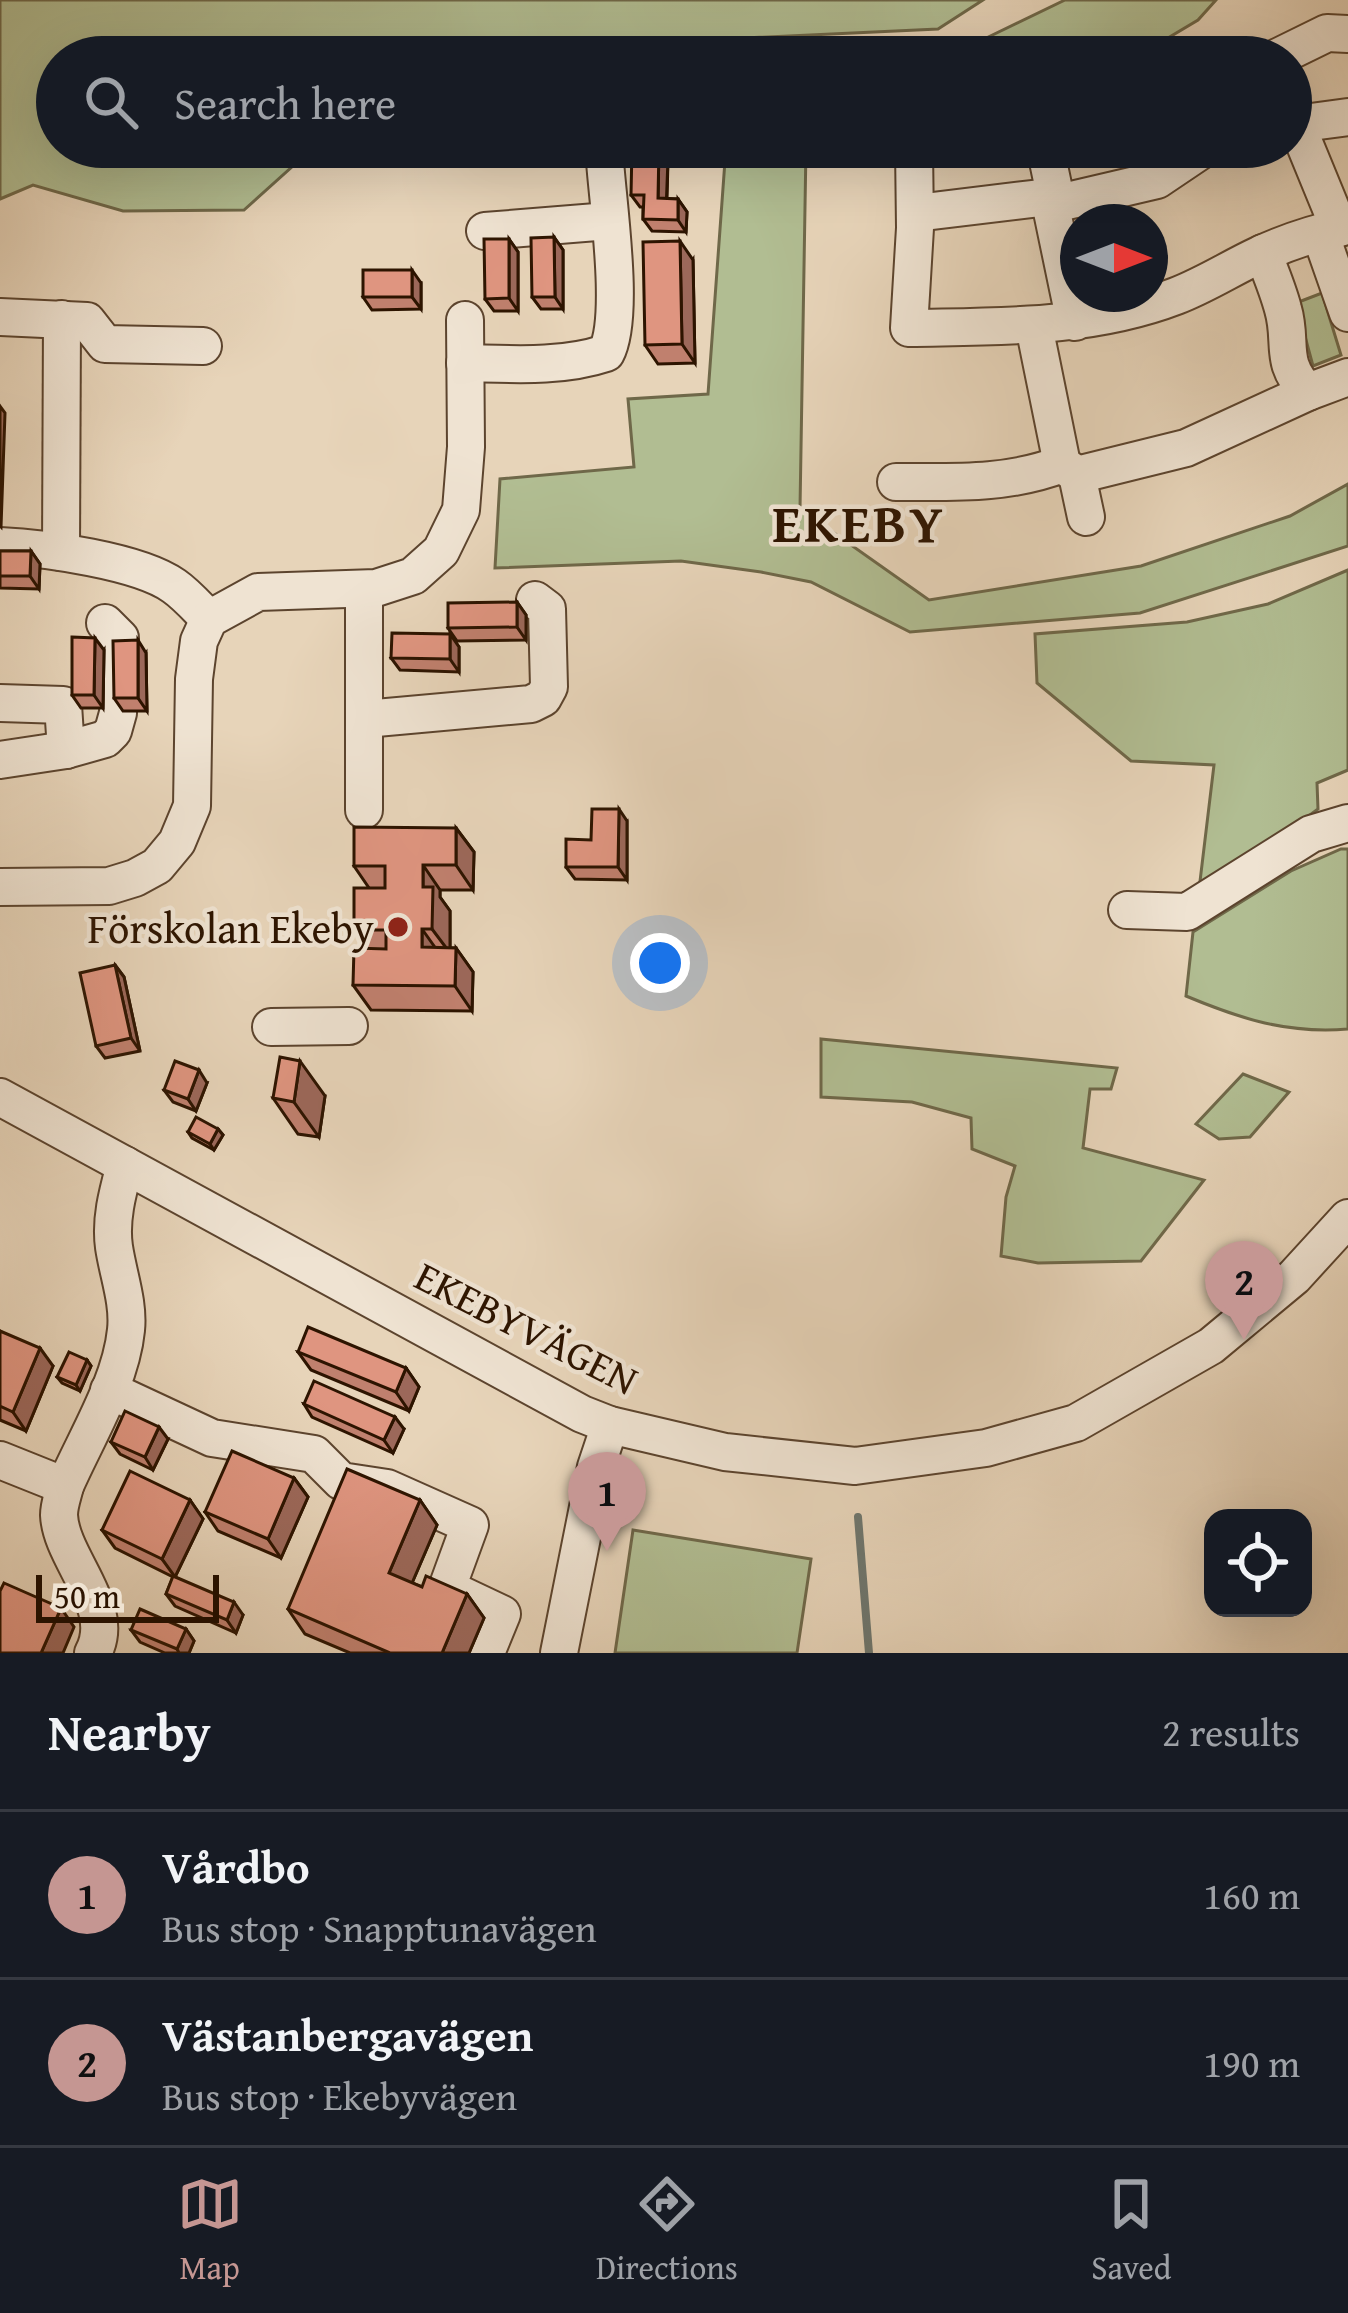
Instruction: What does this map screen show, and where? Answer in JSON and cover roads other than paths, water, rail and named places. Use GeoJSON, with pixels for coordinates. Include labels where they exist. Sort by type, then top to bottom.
{"type":"FeatureCollection","features":[{"type":"Feature","properties":{"kind":"street"},"geometry":{"type":"LineString","coordinates":[[1312,38],[1348,34]]}},
{"type":"Feature","properties":{"kind":"street"},"geometry":{"type":"LineString","coordinates":[[1312,116],[1348,117]]}},
{"type":"Feature","properties":{"kind":"street"},"geometry":{"type":"LineString","coordinates":[[1312,167],[1336,229],[1348,314]]}},
{"type":"Feature","properties":{"kind":"street"},"geometry":{"type":"LineString","coordinates":[[465,363],[540,364],[606,353],[614,339],[613,247],[605,168]]}},
{"type":"Feature","properties":{"kind":"street"},"geometry":{"type":"LineString","coordinates":[[915,168],[909,328],[1034,326],[1124,314],[1179,295],[1263,253],[1336,229]]}},
{"type":"Feature","properties":{"kind":"street"},"geometry":{"type":"LineString","coordinates":[[1049,168],[1053,185],[1049,201],[1075,322]]}},
{"type":"Feature","properties":{"kind":"street"},"geometry":{"type":"LineString","coordinates":[[916,213],[1049,201],[1157,180],[1175,168]]}},
{"type":"Feature","properties":{"kind":"street"},"geometry":{"type":"LineString","coordinates":[[485,231],[609,221]]}},
{"type":"Feature","properties":{"kind":"street"},"geometry":{"type":"LineString","coordinates":[[1263,253],[1286,315],[1289,362],[1295,379],[1308,392]]}},
{"type":"Feature","properties":{"kind":"street"},"geometry":{"type":"LineString","coordinates":[[0,317],[87,321],[104,344],[203,346]]}},
{"type":"Feature","properties":{"kind":"street"},"geometry":{"type":"LineString","coordinates":[[62,319],[32,549],[153,573],[177,587],[209,619]]}},
{"type":"Feature","properties":{"kind":"street"},"geometry":{"type":"LineString","coordinates":[[0,887],[109,886],[157,866],[177,842],[192,806],[194,679],[199,641],[209,619],[257,592],[364,590],[413,576],[441,551],[460,510],[466,448],[465,320]]}},
{"type":"Feature","properties":{"kind":"street"},"geometry":{"type":"LineString","coordinates":[[1034,326],[1069,470],[1086,517]]}},
{"type":"Feature","properties":{"kind":"street"},"geometry":{"type":"LineString","coordinates":[[896,482],[979,482],[1186,448],[1348,377]]}},
{"type":"Feature","properties":{"kind":"street"},"geometry":{"type":"LineString","coordinates":[[364,590],[364,810]]}},
{"type":"Feature","properties":{"kind":"street"},"geometry":{"type":"LineString","coordinates":[[365,719],[531,704],[543,698],[549,687],[547,609],[535,600]]}},
{"type":"Feature","properties":{"kind":"street"},"geometry":{"type":"LineString","coordinates":[[0,760],[104,739],[116,723],[120,638],[105,623]]}},
{"type":"Feature","properties":{"kind":"street"},"geometry":{"type":"LineString","coordinates":[[0,703],[63,705],[66,749]]}},
{"type":"Feature","properties":{"kind":"street"},"geometry":{"type":"LineString","coordinates":[[1127,910],[1187,912],[1311,834],[1348,823]]}},
{"type":"Feature","properties":{"kind":"street"},"geometry":{"type":"LineString","coordinates":[[271,1027],[349,1026]]}},
{"type":"Feature","properties":{"kind":"street","name":"EKEBYVÄGEN"},"geometry":{"type":"LineString","coordinates":[[0,1097],[582,1414],[725,1452],[855,1466],[986,1448],[1076,1424],[1210,1346],[1294,1277],[1348,1218]]}},
{"type":"Feature","properties":{"kind":"street"},"geometry":{"type":"LineString","coordinates":[[94,1653],[99,1621],[64,1540],[58,1511],[122,1358],[127,1325],[113,1241],[115,1204],[125,1165]]}},
{"type":"Feature","properties":{"kind":"street"},"geometry":{"type":"LineString","coordinates":[[109,1390],[212,1438],[314,1454],[341,1481],[387,1488],[470,1525],[447,1588],[502,1614],[486,1653]]}},
{"type":"Feature","properties":{"kind":"street"},"geometry":{"type":"LineString","coordinates":[[559,1653],[596,1467],[610,1425]]}},
{"type":"Feature","properties":{"kind":"street"},"geometry":{"type":"LineString","coordinates":[[0,1460],[65,1486]]}},
{"type":"Feature","properties":{"kind":"waterway"},"geometry":{"type":"LineString","coordinates":[[858,1517],[869,1653]]}},
{"type":"Feature","properties":{"kind":"place","name":"Förskolan Ekeby"},"geometry":{"type":"Point","coordinates":[398,927]}},
{"type":"Feature","properties":{"kind":"place","name":"Västanbergavägen"},"geometry":{"type":"Point","coordinates":[1244,1340]}},
{"type":"Feature","properties":{"kind":"place","name":"Vårdbo"},"geometry":{"type":"Point","coordinates":[607,1551]}},
{"type":"Feature","properties":{"kind":"district","name":"EKEBY"},"geometry":{"type":"Point","coordinates":[859,522]}}]}
